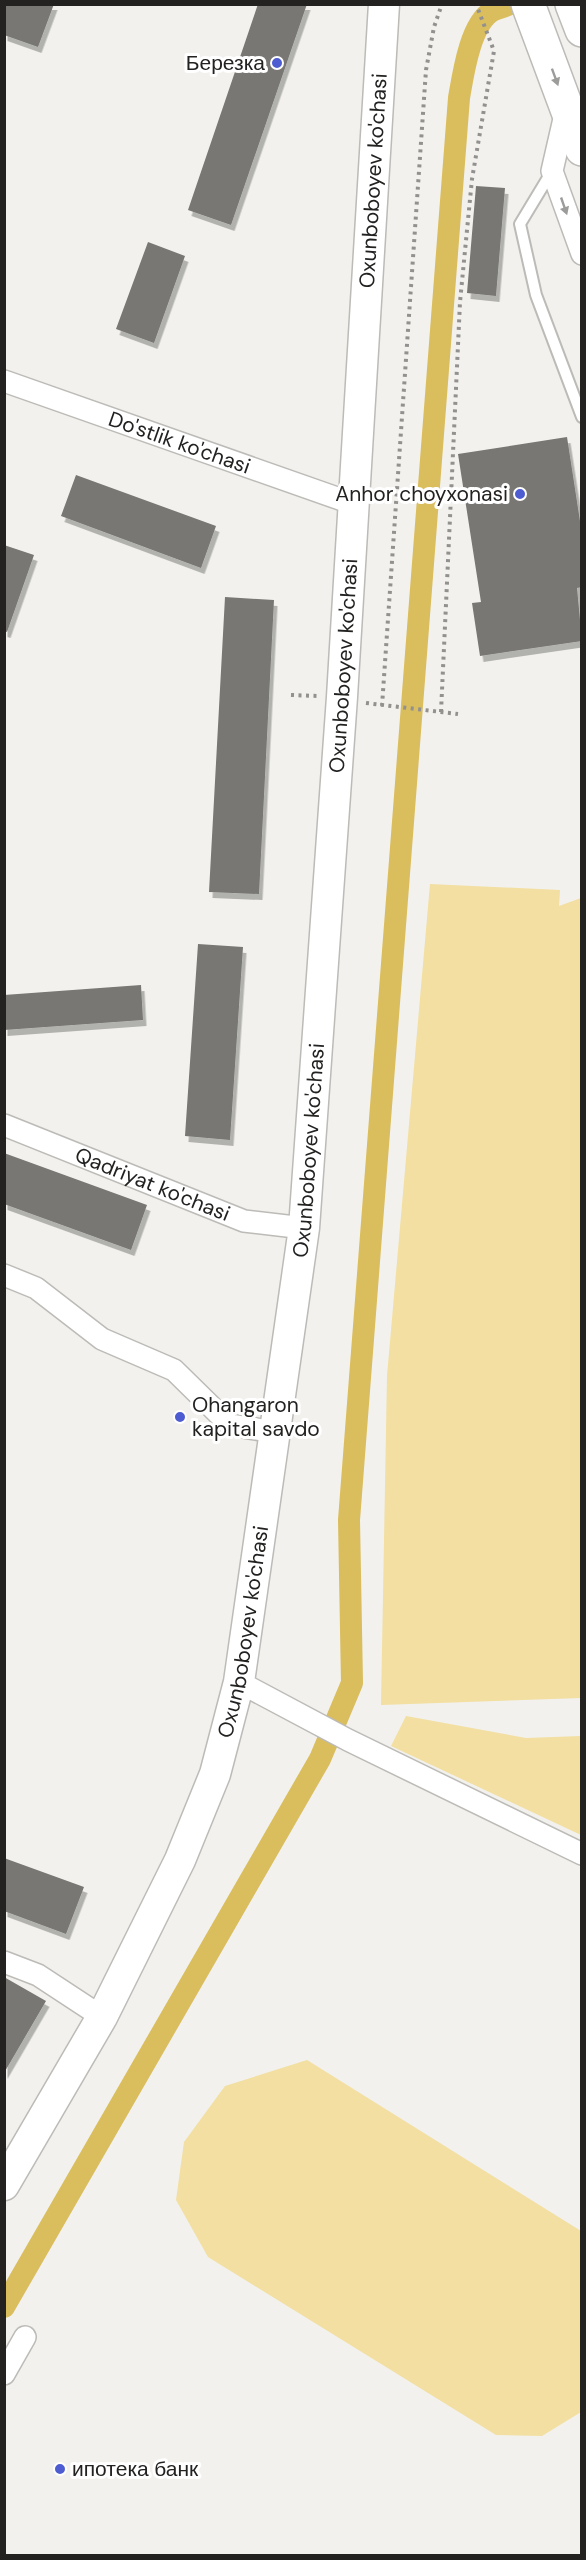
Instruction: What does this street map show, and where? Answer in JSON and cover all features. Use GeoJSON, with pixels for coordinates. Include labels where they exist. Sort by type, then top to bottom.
{"type":"FeatureCollection","features":[{"type":"Feature","properties":{"kind":"highway"},"geometry":{"type":"LineString","coordinates":[[528,4],[582,148]]}},
{"type":"Feature","properties":{"kind":"highway"},"geometry":{"type":"LineString","coordinates":[[572,4],[581,29]]}},
{"type":"Feature","properties":{"kind":"main road","name":"Oxunboboyev ko'chasi"},"geometry":{"type":"LineString","coordinates":[[4,2185],[102,2017],[200,1817],[227,1736],[239,1682],[304,1228],[354,504],[384,4]]}},
{"type":"Feature","properties":{"kind":"main road","name":"Oxunboboyev ko'chasi"},"geometry":{"type":"LineString","coordinates":[[382,60],[401,4]]}},
{"type":"Feature","properties":{"kind":"street"},"geometry":{"type":"LineString","coordinates":[[567,109],[552,171],[582,254]]}},
{"type":"Feature","properties":{"kind":"street","name":"Do'stlik ko'chasi"},"geometry":{"type":"LineString","coordinates":[[4,381],[354,504]]}},
{"type":"Feature","properties":{"kind":"street","name":"Qadriyat ko'chasi"},"geometry":{"type":"LineString","coordinates":[[4,1125],[244,1221],[304,1228]]}},
{"type":"Feature","properties":{"kind":"street"},"geometry":{"type":"LineString","coordinates":[[4,1275],[36,1288],[102,1339],[174,1370],[230,1425],[275,1431]]}},
{"type":"Feature","properties":{"kind":"street"},"geometry":{"type":"LineString","coordinates":[[239,1682],[348,1740],[582,1854]]}},
{"type":"Feature","properties":{"kind":"street"},"geometry":{"type":"LineString","coordinates":[[4,1962],[38,1975],[102,2017]]}},
{"type":"Feature","properties":{"kind":"street"},"geometry":{"type":"LineString","coordinates":[[4,2374],[25,2337]]}},
{"type":"Feature","properties":{"kind":"lane"},"geometry":{"type":"LineString","coordinates":[[552,171],[520,224],[536,295],[582,417]]}},
{"type":"Feature","properties":{"kind":"path"},"geometry":{"type":"LineString","coordinates":[[382,706],[426,70],[434,27],[442,4]]}},
{"type":"Feature","properties":{"kind":"path"},"geometry":{"type":"LineString","coordinates":[[441,712],[460,302],[472,179],[494,51],[476,4]]}},
{"type":"Feature","properties":{"kind":"path"},"geometry":{"type":"LineString","coordinates":[[365,703],[458,714]]}},
{"type":"Feature","properties":{"kind":"shaded area"},"geometry":{"type":"Polygon","coordinates":[[[430,884],[560,890],[559,906],[581,898],[581,1698],[381,1705],[387,1376],[430,884]]]}},
{"type":"Feature","properties":{"kind":"shaded area"},"geometry":{"type":"Polygon","coordinates":[[[406,1716],[526,1738],[581,1736],[581,1835],[391,1746],[406,1716]]]}},
{"type":"Feature","properties":{"kind":"shaded area"},"geometry":{"type":"Polygon","coordinates":[[[307,2060],[581,2231],[581,2412],[542,2436],[496,2435],[208,2257],[176,2200],[184,2142],[225,2086],[307,2060]]]}},
{"type":"Feature","properties":{"kind":"building"},"geometry":{"type":"Polygon","coordinates":[[[4,4],[54,4],[38,47],[4,35],[4,4]]]}},
{"type":"Feature","properties":{"kind":"building"},"geometry":{"type":"Polygon","coordinates":[[[258,4],[307,4],[231,225],[188,210],[258,4]]]}},
{"type":"Feature","properties":{"kind":"building"},"geometry":{"type":"Polygon","coordinates":[[[476,186],[505,188],[496,296],[467,293],[476,186]]]}},
{"type":"Feature","properties":{"kind":"building"},"geometry":{"type":"Polygon","coordinates":[[[148,242],[185,256],[154,343],[116,329],[148,242]]]}},
{"type":"Feature","properties":{"kind":"building","name":"Anhor choyxonasi"},"geometry":{"type":"Polygon","coordinates":[[[567,437],[582,534],[582,587],[577,588],[582,641],[480,656],[472,603],[481,602],[458,454],[567,437]]]}},
{"type":"Feature","properties":{"kind":"building"},"geometry":{"type":"Polygon","coordinates":[[[76,475],[216,526],[201,568],[61,516],[76,475]]]}},
{"type":"Feature","properties":{"kind":"building"},"geometry":{"type":"Polygon","coordinates":[[[4,545],[34,555],[7,632],[4,631],[4,545]]]}},
{"type":"Feature","properties":{"kind":"building"},"geometry":{"type":"Polygon","coordinates":[[[225,597],[274,600],[259,894],[209,892],[225,597]]]}},
{"type":"Feature","properties":{"kind":"building"},"geometry":{"type":"Polygon","coordinates":[[[198,944],[243,947],[230,1140],[185,1136],[198,944]]]}},
{"type":"Feature","properties":{"kind":"building"},"geometry":{"type":"Polygon","coordinates":[[[141,985],[143,1020],[4,1030],[4,995],[141,985]]]}},
{"type":"Feature","properties":{"kind":"building"},"geometry":{"type":"Polygon","coordinates":[[[4,1153],[147,1205],[131,1250],[4,1204],[4,1153]]]}},
{"type":"Feature","properties":{"kind":"building"},"geometry":{"type":"Polygon","coordinates":[[[4,1858],[84,1887],[66,1934],[4,1911],[4,1858]]]}},
{"type":"Feature","properties":{"kind":"building"},"geometry":{"type":"Polygon","coordinates":[[[4,1977],[46,2001],[4,2073],[4,1977]]]}},
{"type":"Feature","properties":{"kind":"waterway"},"geometry":{"type":"LineString","coordinates":[[4,2307],[320,1759],[352,1683],[349,1520],[459,98],[469,51],[478,27],[492,11],[510,4]]}},
{"type":"Feature","properties":{"kind":"place","name":"Березка"},"geometry":{"type":"Point","coordinates":[277,63]}},
{"type":"Feature","properties":{"kind":"place","name":"Anhor choyxonasi"},"geometry":{"type":"Point","coordinates":[520,494]}},
{"type":"Feature","properties":{"kind":"place","name":"Ohangaron kapital savdo"},"geometry":{"type":"Point","coordinates":[180,1417]}},
{"type":"Feature","properties":{"kind":"place","name":"ипотека банк"},"geometry":{"type":"Point","coordinates":[60,2469]}}]}
